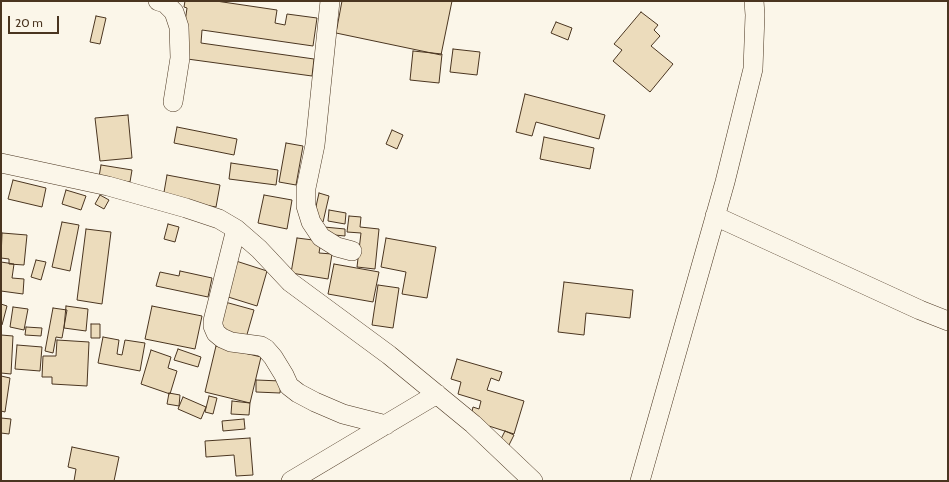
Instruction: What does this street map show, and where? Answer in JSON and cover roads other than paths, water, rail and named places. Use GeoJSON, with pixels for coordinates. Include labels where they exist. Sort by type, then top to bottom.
{"type":"FeatureCollection","features":[{"type":"Feature","properties":{"kind":"street"},"geometry":{"type":"LineString","coordinates":[[158,1],[165,3],[174,12],[179,27],[180,58],[173,102]]}},
{"type":"Feature","properties":{"kind":"street"},"geometry":{"type":"LineString","coordinates":[[330,1],[315,145],[306,188],[306,206],[311,222],[321,237],[336,247],[352,251]]}},
{"type":"Feature","properties":{"kind":"street"},"geometry":{"type":"LineString","coordinates":[[640,481],[725,182],[753,69],[755,15],[754,1]]}},
{"type":"Feature","properties":{"kind":"street"},"geometry":{"type":"LineString","coordinates":[[1,163],[108,186],[219,219],[236,229],[259,249],[290,282],[390,355],[473,424],[533,481]]}},
{"type":"Feature","properties":{"kind":"street"},"geometry":{"type":"LineString","coordinates":[[715,216],[913,307],[948,321]]}},
{"type":"Feature","properties":{"kind":"street"},"geometry":{"type":"LineString","coordinates":[[236,229],[213,321],[213,326],[216,333],[222,338],[231,342],[256,345],[266,349],[273,357],[289,386],[298,393],[343,414],[386,425]]}},
{"type":"Feature","properties":{"kind":"street"},"geometry":{"type":"LineString","coordinates":[[291,481],[437,394]]}}]}
